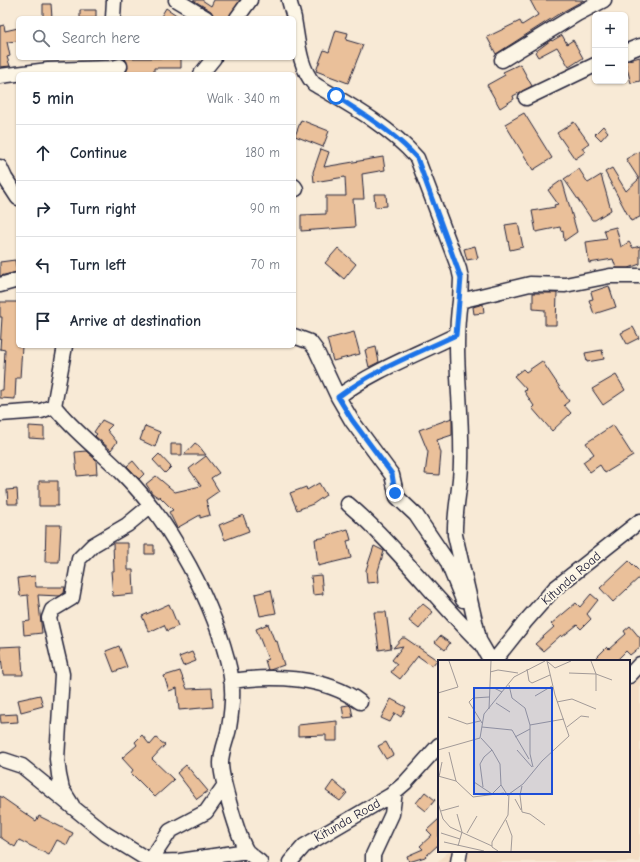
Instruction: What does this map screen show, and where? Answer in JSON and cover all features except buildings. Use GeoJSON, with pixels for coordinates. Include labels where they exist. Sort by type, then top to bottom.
{"type":"FeatureCollection","features":[{"type":"Feature","properties":{"kind":"street"},"geometry":{"type":"LineString","coordinates":[[113,16],[114,0]]}},
{"type":"Feature","properties":{"kind":"street"},"geometry":{"type":"LineString","coordinates":[[176,0],[203,16]]}},
{"type":"Feature","properties":{"kind":"street"},"geometry":{"type":"LineString","coordinates":[[238,16],[250,0]]}},
{"type":"Feature","properties":{"kind":"street"},"geometry":{"type":"LineString","coordinates":[[289,0],[293,16]]}},
{"type":"Feature","properties":{"kind":"street"},"geometry":{"type":"LineString","coordinates":[[502,60],[577,14],[604,0]]}},
{"type":"Feature","properties":{"kind":"street"},"geometry":{"type":"LineString","coordinates":[[296,30],[301,59],[308,77],[314,84],[392,133],[405,144],[417,158],[459,269],[461,278],[460,301],[456,335],[461,462],[454,520],[455,535],[480,643]]}},
{"type":"Feature","properties":{"kind":"street"},"geometry":{"type":"LineString","coordinates":[[628,51],[640,46]]}},
{"type":"Feature","properties":{"kind":"street"},"geometry":{"type":"LineString","coordinates":[[203,72],[212,60]]}},
{"type":"Feature","properties":{"kind":"street"},"geometry":{"type":"LineString","coordinates":[[26,72],[97,69],[119,66]]}},
{"type":"Feature","properties":{"kind":"street"},"geometry":{"type":"LineString","coordinates":[[526,98],[592,66]]}},
{"type":"Feature","properties":{"kind":"street"},"geometry":{"type":"LineString","coordinates":[[0,76],[16,74]]}},
{"type":"Feature","properties":{"kind":"street"},"geometry":{"type":"LineString","coordinates":[[0,167],[16,195]]}},
{"type":"Feature","properties":{"kind":"street"},"geometry":{"type":"LineString","coordinates":[[460,301],[530,284],[565,285],[610,276],[640,276]]}},
{"type":"Feature","properties":{"kind":"street"},"geometry":{"type":"LineString","coordinates":[[0,285],[16,281]]}},
{"type":"Feature","properties":{"kind":"street"},"geometry":{"type":"LineString","coordinates":[[338,397],[356,384],[408,357],[456,335]]}},
{"type":"Feature","properties":{"kind":"street"},"geometry":{"type":"LineString","coordinates":[[296,337],[310,342],[316,350],[338,397],[352,420],[392,474],[397,497],[416,515],[447,561],[480,643],[490,660]]}},
{"type":"Feature","properties":{"kind":"street"},"geometry":{"type":"LineString","coordinates":[[65,348],[54,406],[66,422],[125,476],[150,506],[170,533],[213,615],[230,671],[232,691],[229,727],[221,762],[224,786],[247,851],[260,862]]}},
{"type":"Feature","properties":{"kind":"street"},"geometry":{"type":"LineString","coordinates":[[0,414],[41,411],[54,406]]}},
{"type":"Feature","properties":{"kind":"street"},"geometry":{"type":"LineString","coordinates":[[348,504],[382,535],[456,620],[480,643]]}},
{"type":"Feature","properties":{"kind":"street"},"geometry":{"type":"LineString","coordinates":[[72,805],[62,789],[57,759],[62,674],[49,618],[52,610],[72,598],[80,559],[93,545],[127,525],[150,506]]}},
{"type":"Feature","properties":{"kind":"street","name":"Kitunda Road"},"geometry":{"type":"LineString","coordinates":[[495,660],[525,622],[554,590],[640,521]]}},
{"type":"Feature","properties":{"kind":"street"},"geometry":{"type":"LineString","coordinates":[[630,675],[640,664]]}},
{"type":"Feature","properties":{"kind":"street"},"geometry":{"type":"LineString","coordinates":[[231,681],[280,678],[317,683],[340,689],[360,702]]}},
{"type":"Feature","properties":{"kind":"street","name":"Kitunda Road"},"geometry":{"type":"LineString","coordinates":[[290,862],[304,846],[395,792],[438,746]]}},
{"type":"Feature","properties":{"kind":"street"},"geometry":{"type":"LineString","coordinates":[[4,760],[22,766],[106,834],[150,862],[180,861],[247,851]]}},
{"type":"Feature","properties":{"kind":"street"},"geometry":{"type":"LineString","coordinates":[[150,862],[170,831],[206,812],[224,786]]}},
{"type":"Feature","properties":{"kind":"street"},"geometry":{"type":"LineString","coordinates":[[373,862],[373,855],[392,814],[395,792]]}},
{"type":"Feature","properties":{"kind":"street"},"geometry":{"type":"LineString","coordinates":[[458,862],[460,852]]}},
{"type":"Feature","properties":{"kind":"shaded area"},"geometry":{"type":"Polygon","coordinates":[[[640,660],[640,862],[438,862],[448,852],[630,852],[630,670],[640,660]]]}},
{"type":"Feature","properties":{"kind":"route"},"geometry":{"type":"LineString","coordinates":[[336,96],[392,133],[405,144],[417,158],[459,269],[461,278],[456,335],[408,357],[356,384],[338,397],[368,443],[392,474],[395,493]]}}]}
